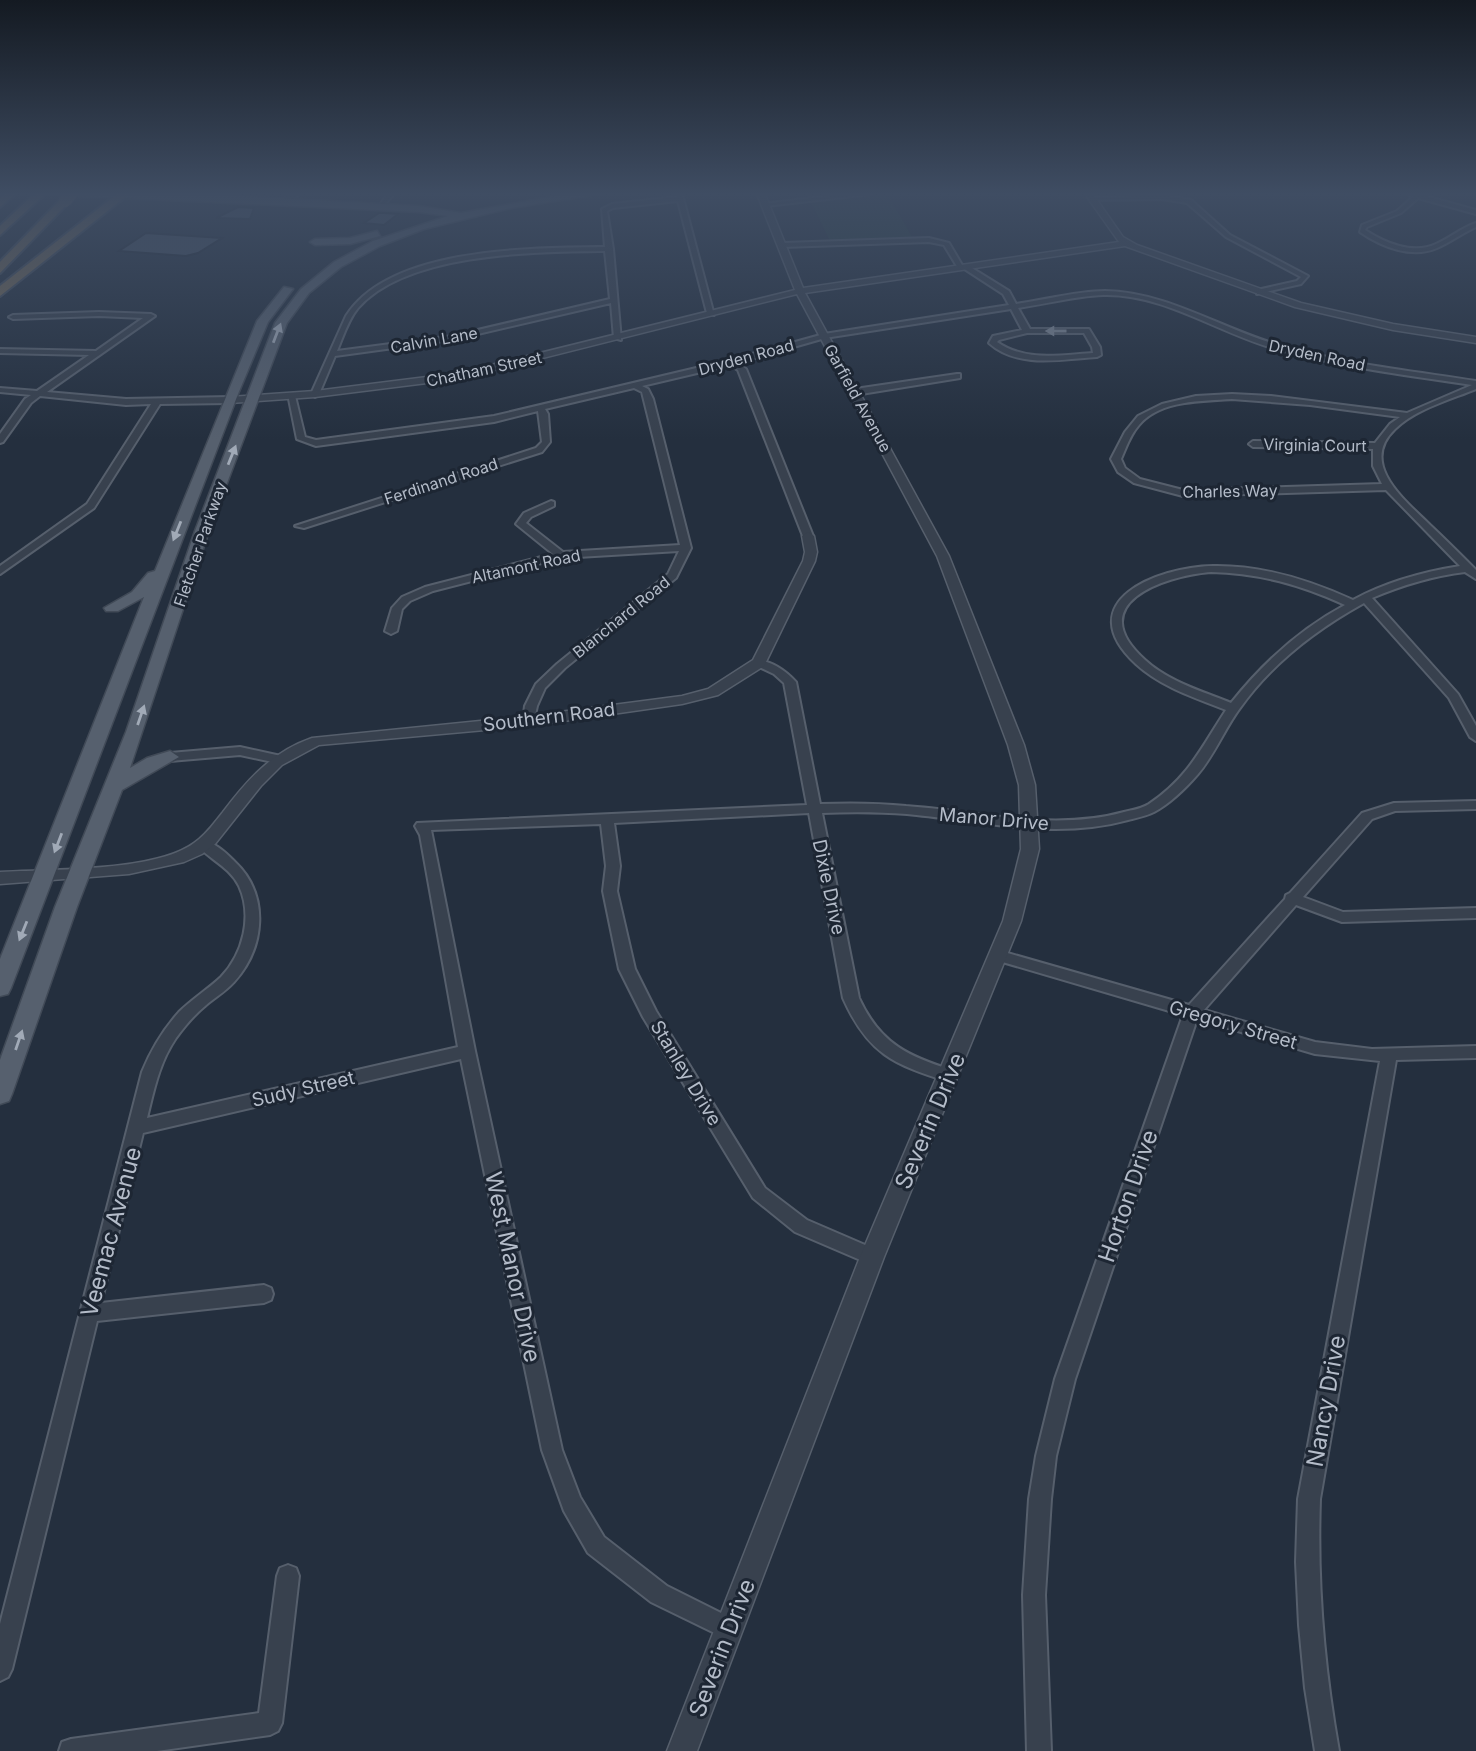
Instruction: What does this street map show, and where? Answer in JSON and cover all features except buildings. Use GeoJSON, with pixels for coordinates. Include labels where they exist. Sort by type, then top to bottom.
{"type":"FeatureCollection","features":[{"type":"Feature","properties":{"kind":"highway"},"geometry":{"type":"LineString","coordinates":[[0,292],[21,276]]}},
{"type":"Feature","properties":{"kind":"main road","name":"Fletcher Parkway"},"geometry":{"type":"LineString","coordinates":[[0,988],[164,564],[263,321],[279,298],[306,276]]}},
{"type":"Feature","properties":{"kind":"main road","name":"Fletcher Parkway"},"geometry":{"type":"LineString","coordinates":[[0,1094],[66,907],[132,740],[202,531],[255,398],[281,323],[291,305],[325,276]]}},
{"type":"Feature","properties":{"kind":"main road"},"geometry":{"type":"LineString","coordinates":[[112,608],[138,595],[164,564]]}},
{"type":"Feature","properties":{"kind":"main road"},"geometry":{"type":"LineString","coordinates":[[132,740],[152,754],[170,757]]}},
{"type":"Feature","properties":{"kind":"main road"},"geometry":{"type":"LineString","coordinates":[[114,786],[154,762],[170,757]]}},
{"type":"Feature","properties":{"kind":"street"},"geometry":{"type":"LineString","coordinates":[[315,394],[356,305],[378,288],[404,276]]}},
{"type":"Feature","properties":{"kind":"street"},"geometry":{"type":"LineString","coordinates":[[614,276],[618,338]]}},
{"type":"Feature","properties":{"kind":"street"},"geometry":{"type":"LineString","coordinates":[[701,276],[711,313]]}},
{"type":"Feature","properties":{"kind":"street","name":"Garfield Avenue"},"geometry":{"type":"LineString","coordinates":[[794,276],[824,336],[907,486]]}},
{"type":"Feature","properties":{"kind":"street","name":"Chatham Street"},"geometry":{"type":"LineString","coordinates":[[0,390],[157,402],[315,394],[478,372],[800,291],[904,276]]}},
{"type":"Feature","properties":{"kind":"street"},"geometry":{"type":"LineString","coordinates":[[978,276],[1003,290],[1027,331]]}},
{"type":"Feature","properties":{"kind":"street"},"geometry":{"type":"LineString","coordinates":[[1215,276],[1259,292],[1357,320],[1476,340]]}},
{"type":"Feature","properties":{"kind":"street"},"geometry":{"type":"LineString","coordinates":[[1259,292],[1299,283],[1304,276]]}},
{"type":"Feature","properties":{"kind":"street","name":"Dryden Road"},"geometry":{"type":"LineString","coordinates":[[291,396],[301,439],[316,443],[474,423],[636,386],[824,336],[1092,294],[1132,295],[1278,348],[1335,361],[1476,385]]}},
{"type":"Feature","properties":{"kind":"street","name":"Calvin Lane"},"geometry":{"type":"LineString","coordinates":[[335,354],[452,338],[614,300]]}},
{"type":"Feature","properties":{"kind":"street"},"geometry":{"type":"LineString","coordinates":[[0,440],[29,401],[151,316],[99,314],[13,317]]}},
{"type":"Feature","properties":{"kind":"street"},"geometry":{"type":"LineString","coordinates":[[1027,331],[1086,331],[1097,347],[1097,355],[1026,357],[1010,355],[993,343],[996,338],[1027,331]]}},
{"type":"Feature","properties":{"kind":"street"},"geometry":{"type":"LineString","coordinates":[[0,351],[97,354]]}},
{"type":"Feature","properties":{"kind":"street","name":"Southern Road"},"geometry":{"type":"LineString","coordinates":[[0,878],[165,861],[204,845],[277,759],[306,744],[529,721],[693,698],[723,688],[759,663],[809,562],[811,552],[808,536],[742,369],[732,362]]}},
{"type":"Feature","properties":{"kind":"street"},"geometry":{"type":"LineString","coordinates":[[855,392],[957,376]]}},
{"type":"Feature","properties":{"kind":"street"},"geometry":{"type":"LineString","coordinates":[[1472,572],[1387,487],[1375,456],[1377,446],[1391,428],[1410,415],[1476,385]]}},
{"type":"Feature","properties":{"kind":"street"},"geometry":{"type":"LineString","coordinates":[[636,386],[645,391],[649,399],[686,548]]}},
{"type":"Feature","properties":{"kind":"street","name":"Charles Way"},"geometry":{"type":"LineString","coordinates":[[1387,487],[1183,493],[1136,481],[1121,470],[1116,459],[1135,424],[1143,416],[1164,406],[1197,398],[1258,398],[1410,415]]}},
{"type":"Feature","properties":{"kind":"street"},"geometry":{"type":"LineString","coordinates":[[0,571],[90,506],[157,402]]}},
{"type":"Feature","properties":{"kind":"street","name":"Ferdinand Road"},"geometry":{"type":"LineString","coordinates":[[300,526],[539,450],[546,442],[544,414],[540,408]]}},
{"type":"Feature","properties":{"kind":"street","name":"Virginia Court"},"geometry":{"type":"LineString","coordinates":[[1253,444],[1377,446]]}},
{"type":"Feature","properties":{"kind":"street","name":"Severin Drive"},"geometry":{"type":"LineString","coordinates":[[682,1751],[872,1257],[1012,921],[1030,849],[1031,824],[1027,785],[1016,745],[943,556],[907,486]]}},
{"type":"Feature","properties":{"kind":"street"},"geometry":{"type":"LineString","coordinates":[[551,504],[527,516],[522,524],[561,555]]}},
{"type":"Feature","properties":{"kind":"street","name":"Altamont Road"},"geometry":{"type":"LineString","coordinates":[[391,631],[397,608],[420,592],[561,555],[686,548]]}},
{"type":"Feature","properties":{"kind":"street","name":"Blanchard Road"},"geometry":{"type":"LineString","coordinates":[[529,721],[531,706],[540,687],[672,576],[686,548]]}},
{"type":"Feature","properties":{"kind":"street"},"geometry":{"type":"LineString","coordinates":[[1234,709],[1169,681],[1131,653],[1121,638],[1117,620],[1123,601],[1134,590],[1172,574],[1238,570],[1296,581],[1354,605]]}},
{"type":"Feature","properties":{"kind":"street","name":"Manor Drive"},"geometry":{"type":"LineString","coordinates":[[422,826],[873,808],[1031,824],[1088,825],[1118,820],[1154,808],[1183,786],[1200,767],[1234,709],[1269,663],[1307,632],[1367,599],[1445,570],[1472,572]]}},
{"type":"Feature","properties":{"kind":"street"},"geometry":{"type":"LineString","coordinates":[[1367,599],[1454,697],[1476,737]]}},
{"type":"Feature","properties":{"kind":"street","name":"Dixie Drive"},"geometry":{"type":"LineString","coordinates":[[759,663],[778,672],[790,682],[813,810],[852,998],[860,1022],[877,1044],[912,1064],[949,1076]]}},
{"type":"Feature","properties":{"kind":"street"},"geometry":{"type":"LineString","coordinates":[[170,757],[240,751],[277,759]]}},
{"type":"Feature","properties":{"kind":"street","name":"Horton Drive"},"geometry":{"type":"LineString","coordinates":[[1039,1751],[1034,1595],[1038,1523],[1046,1456],[1065,1379],[1191,1014],[1367,816],[1394,807],[1476,805]]}},
{"type":"Feature","properties":{"kind":"street","name":"Stanley Drive"},"geometry":{"type":"LineString","coordinates":[[607,820],[613,866],[610,891],[621,943],[627,969],[649,1013],[759,1194],[801,1226],[872,1257]]}},
{"type":"Feature","properties":{"kind":"street","name":"West Manor Drive"},"geometry":{"type":"LineString","coordinates":[[422,826],[427,835],[467,1051],[552,1450],[572,1503],[596,1545],[659,1594],[729,1629]]}},
{"type":"Feature","properties":{"kind":"street","name":"Veemac Avenue"},"geometry":{"type":"LineString","coordinates":[[0,1669],[139,1127],[150,1072],[164,1042],[187,1014],[230,977],[250,937],[252,900],[244,879],[229,861],[204,845]]}},
{"type":"Feature","properties":{"kind":"street"},"geometry":{"type":"LineString","coordinates":[[1292,898],[1342,917],[1476,913]]}},
{"type":"Feature","properties":{"kind":"street","name":"Gregory Street"},"geometry":{"type":"LineString","coordinates":[[998,956],[1315,1048],[1389,1054],[1476,1052]]}},
{"type":"Feature","properties":{"kind":"street","name":"Sudy Street"},"geometry":{"type":"LineString","coordinates":[[139,1127],[467,1051]]}},
{"type":"Feature","properties":{"kind":"street","name":"Nancy Drive"},"geometry":{"type":"LineString","coordinates":[[1327,1751],[1309,1624],[1309,1499],[1389,1054]]}},
{"type":"Feature","properties":{"kind":"street"},"geometry":{"type":"LineString","coordinates":[[90,1312],[264,1294]]}},
{"type":"Feature","properties":{"kind":"street"},"geometry":{"type":"LineString","coordinates":[[71,1751],[270,1723],[288,1576]]}}]}
